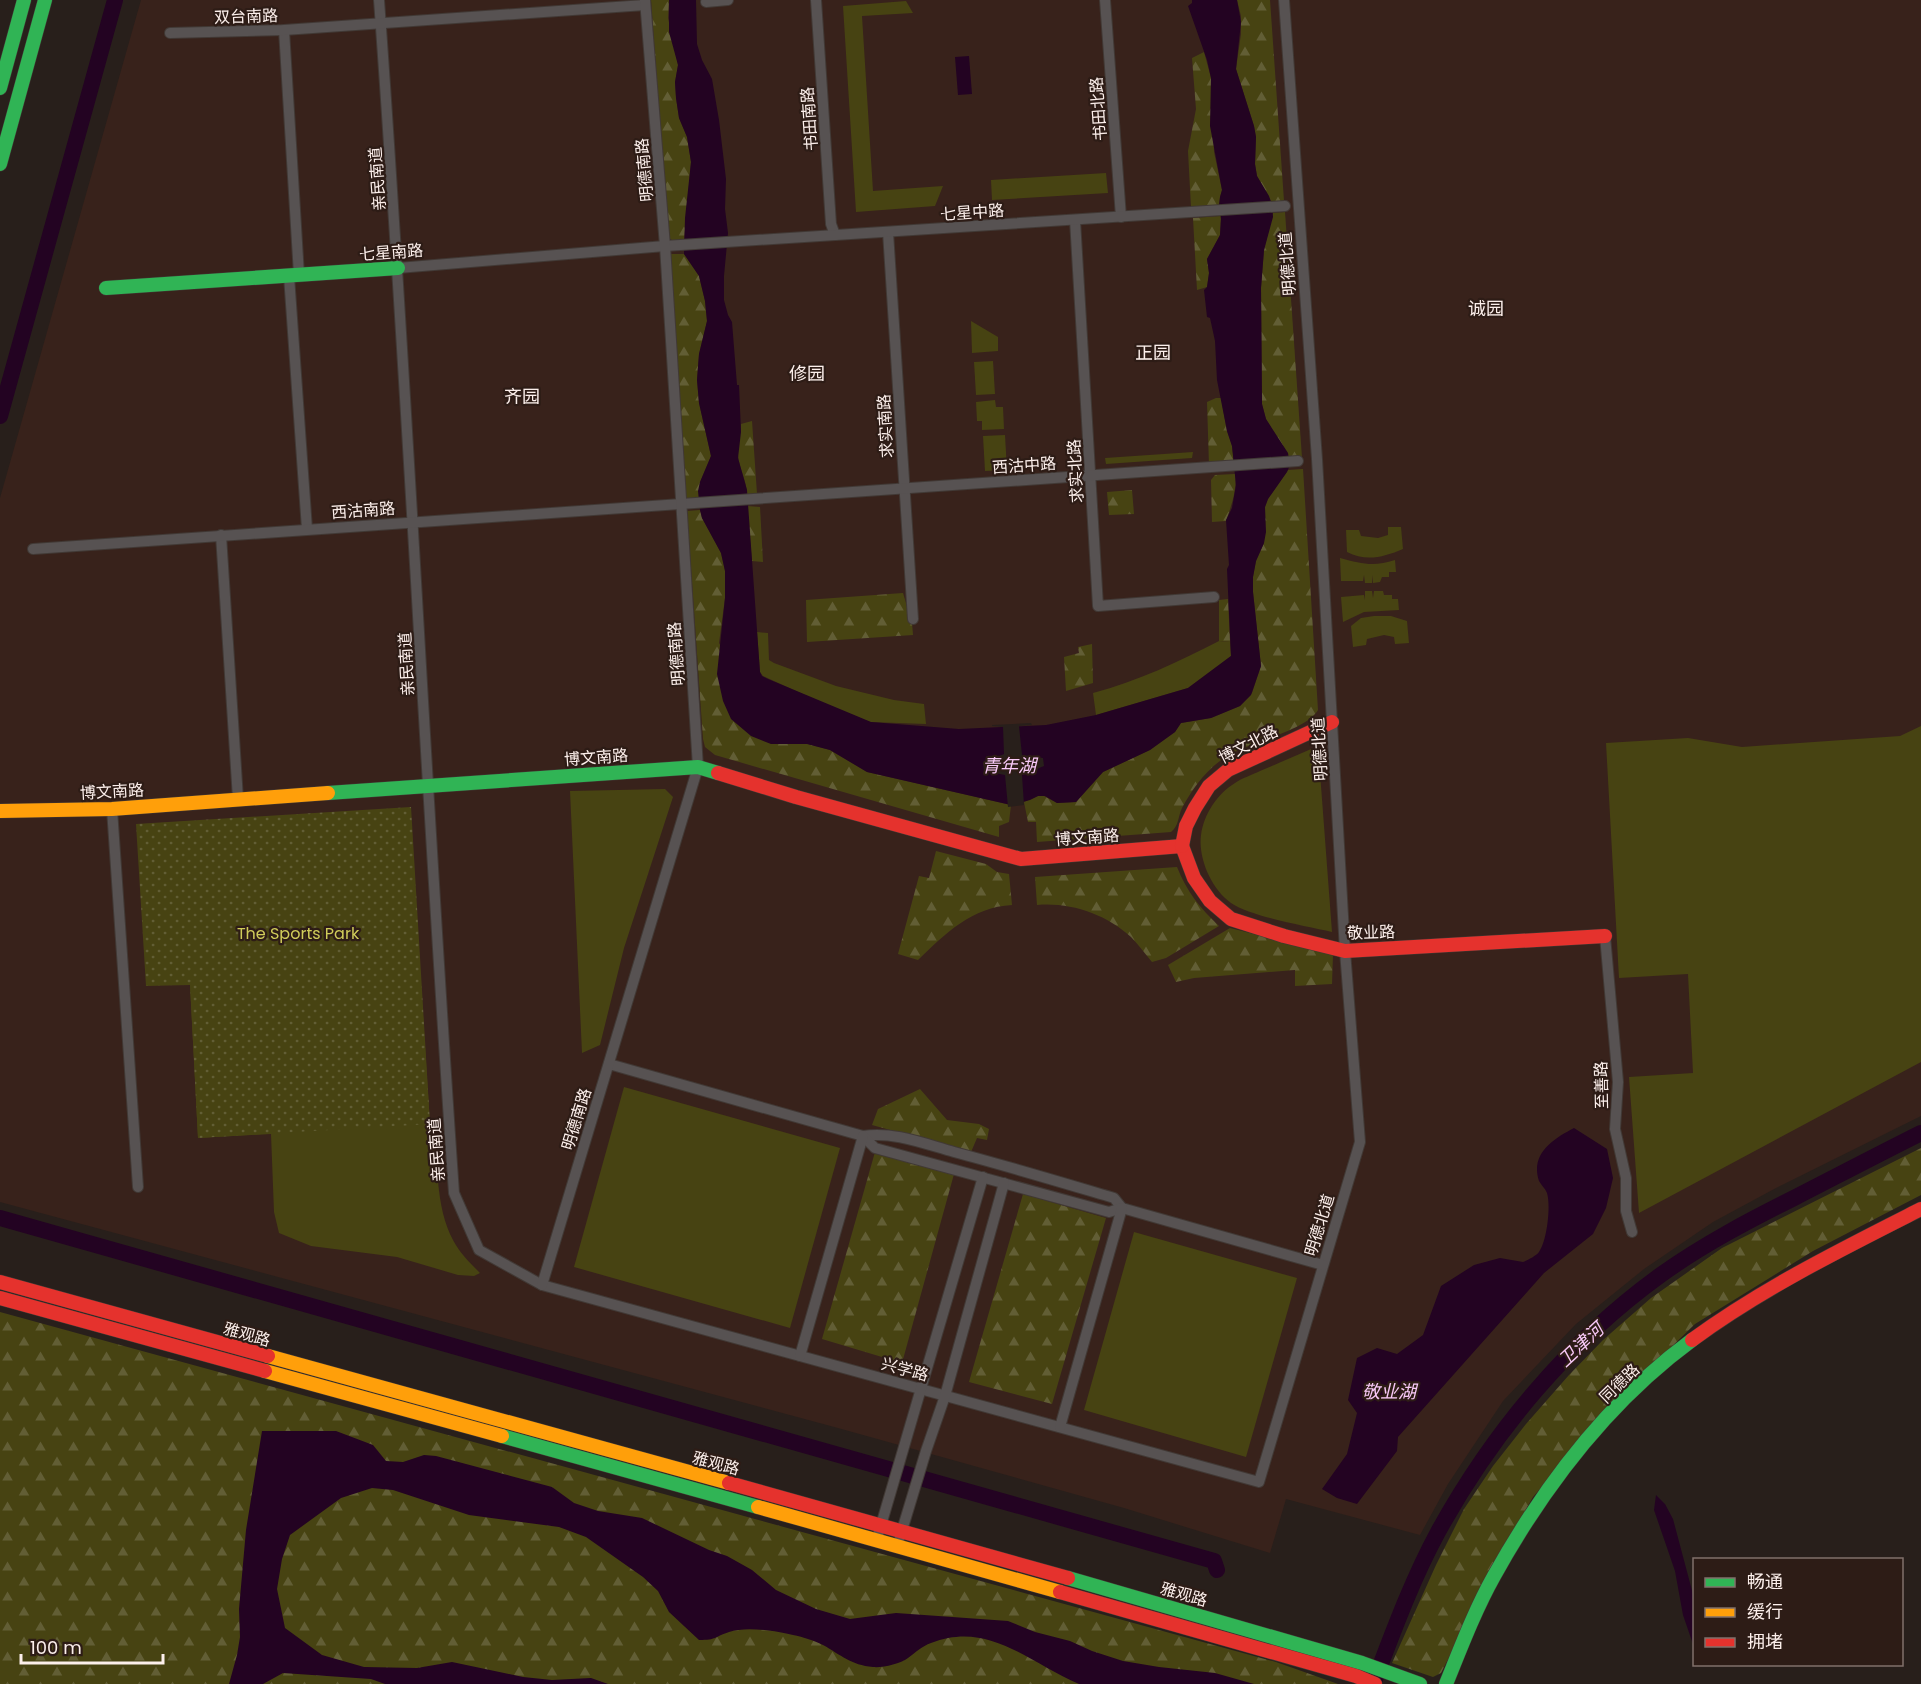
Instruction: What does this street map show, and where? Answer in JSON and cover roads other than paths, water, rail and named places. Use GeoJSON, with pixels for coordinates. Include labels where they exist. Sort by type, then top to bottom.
{"type":"FeatureCollection","features":[{"type":"Feature","properties":{"kind":"main road"},"geometry":{"type":"LineString","coordinates":[[0,88],[24,0]]}},
{"type":"Feature","properties":{"kind":"main road"},"geometry":{"type":"LineString","coordinates":[[0,164],[45,0]]}},
{"type":"Feature","properties":{"kind":"main road","name":"七星南路"},"geometry":{"type":"LineString","coordinates":[[106,288],[398,268]]}},
{"type":"Feature","properties":{"kind":"main road","name":"博文北路"},"geometry":{"type":"LineString","coordinates":[[1182,846],[1186,826],[1195,808],[1209,786],[1228,770],[1332,722]]}},
{"type":"Feature","properties":{"kind":"main road","name":"博文南路"},"geometry":{"type":"LineString","coordinates":[[0,811],[112,809],[698,767],[796,797],[1021,859],[1182,846]]}},
{"type":"Feature","properties":{"kind":"main road","name":"敬业路"},"geometry":{"type":"LineString","coordinates":[[1182,846],[1194,878],[1209,901],[1231,919],[1284,936],[1345,951],[1605,936]]}},
{"type":"Feature","properties":{"kind":"main road","name":"同德路"},"geometry":{"type":"LineString","coordinates":[[1446,1684],[1473,1616],[1524,1523],[1569,1462],[1617,1407],[1672,1356],[1725,1316],[1797,1273],[1921,1209]]}},
{"type":"Feature","properties":{"kind":"main road","name":"同德路"},"geometry":{"type":"LineString","coordinates":[[1457,1684],[1490,1604],[1533,1527],[1577,1465],[1632,1405],[1685,1357],[1756,1307],[1921,1220]]}},
{"type":"Feature","properties":{"kind":"main road","name":"雅观路"},"geometry":{"type":"LineString","coordinates":[[0,1282],[902,1531],[1359,1670],[1376,1684]]}},
{"type":"Feature","properties":{"kind":"main road","name":"雅观路"},"geometry":{"type":"LineString","coordinates":[[0,1298],[877,1541],[1359,1670],[1387,1673],[1420,1684]]}},
{"type":"Feature","properties":{"kind":"street","name":"亲民南道"},"geometry":{"type":"LineString","coordinates":[[379,0],[398,268],[454,1193],[480,1250],[542,1285]]}},
{"type":"Feature","properties":{"kind":"street"},"geometry":{"type":"LineString","coordinates":[[706,2],[728,0]]}},
{"type":"Feature","properties":{"kind":"street","name":"书田南路"},"geometry":{"type":"LineString","coordinates":[[816,0],[831,224],[835,235]]}},
{"type":"Feature","properties":{"kind":"street","name":"书田北路"},"geometry":{"type":"LineString","coordinates":[[1105,0],[1121,217]]}},
{"type":"Feature","properties":{"kind":"street","name":"明德北道"},"geometry":{"type":"LineString","coordinates":[[1259,1482],[1360,1142],[1345,951],[1317,459],[1284,0]]}},
{"type":"Feature","properties":{"kind":"street","name":"双台南路"},"geometry":{"type":"LineString","coordinates":[[170,33],[284,30],[381,24],[645,3]]}},
{"type":"Feature","properties":{"kind":"street","name":"明德南路"},"geometry":{"type":"LineString","coordinates":[[542,1285],[698,767],[665,246],[645,3]]}},
{"type":"Feature","properties":{"kind":"street"},"geometry":{"type":"LineString","coordinates":[[284,30],[307,529]]}},
{"type":"Feature","properties":{"kind":"street","name":"七星中路"},"geometry":{"type":"LineString","coordinates":[[679,246],[1285,206]]}},
{"type":"Feature","properties":{"kind":"street","name":"求实北路"},"geometry":{"type":"LineString","coordinates":[[1075,220],[1098,606],[1214,597]]}},
{"type":"Feature","properties":{"kind":"street","name":"求实南路"},"geometry":{"type":"LineString","coordinates":[[888,232],[912,619]]}},
{"type":"Feature","properties":{"kind":"street","name":"七星南路"},"geometry":{"type":"LineString","coordinates":[[398,268],[679,246]]}},
{"type":"Feature","properties":{"kind":"street","name":"西沽中路"},"geometry":{"type":"LineString","coordinates":[[696,503],[1298,461]]}},
{"type":"Feature","properties":{"kind":"street","name":"西沽南路"},"geometry":{"type":"LineString","coordinates":[[33,549],[696,503]]}},
{"type":"Feature","properties":{"kind":"street"},"geometry":{"type":"LineString","coordinates":[[221,536],[238,799]]}},
{"type":"Feature","properties":{"kind":"street"},"geometry":{"type":"LineString","coordinates":[[112,809],[138,1187]]}},
{"type":"Feature","properties":{"kind":"street","name":"至善路"},"geometry":{"type":"LineString","coordinates":[[1605,936],[1618,1082],[1616,1129],[1626,1178],[1626,1211],[1632,1232]]}},
{"type":"Feature","properties":{"kind":"street"},"geometry":{"type":"LineString","coordinates":[[609,1064],[863,1136],[879,1133],[904,1138],[1007,1166],[1114,1198],[1122,1208]]}},
{"type":"Feature","properties":{"kind":"street"},"geometry":{"type":"LineString","coordinates":[[863,1136],[875,1148],[1109,1212],[1122,1208],[1323,1265]]}},
{"type":"Feature","properties":{"kind":"street"},"geometry":{"type":"LineString","coordinates":[[800,1356],[863,1136]]}},
{"type":"Feature","properties":{"kind":"street"},"geometry":{"type":"LineString","coordinates":[[877,1541],[983,1177]]}},
{"type":"Feature","properties":{"kind":"street"},"geometry":{"type":"LineString","coordinates":[[898,1546],[945,1395],[1004,1183]]}},
{"type":"Feature","properties":{"kind":"street"},"geometry":{"type":"LineString","coordinates":[[1060,1427],[1122,1208]]}},
{"type":"Feature","properties":{"kind":"street","name":"兴学路"},"geometry":{"type":"LineString","coordinates":[[542,1285],[1259,1482]]}},
{"type":"Feature","properties":{"kind":"water","name":"青年湖"},"geometry":{"type":"Polygon","coordinates":[[[669,0],[696,0],[697,44],[712,79],[719,120],[726,179],[725,209],[728,233],[724,300],[732,322],[737,385],[739,385],[741,432],[738,458],[747,490],[760,672],[768,679],[871,722],[959,729],[1046,725],[1096,715],[1188,688],[1231,656],[1226,520],[1232,508],[1236,485],[1232,446],[1217,380],[1215,341],[1210,318],[1207,317],[1204,290],[1207,287],[1209,273],[1207,259],[1220,235],[1219,206],[1222,190],[1210,126],[1211,78],[1188,6],[1192,0],[1237,0],[1241,22],[1236,69],[1254,126],[1257,176],[1269,196],[1273,217],[1264,250],[1261,288],[1262,404],[1266,419],[1288,453],[1290,465],[1265,507],[1266,532],[1253,577],[1261,666],[1251,695],[1240,706],[1211,718],[1181,723],[1175,732],[1150,750],[1103,772],[1076,802],[1057,803],[1045,796],[1038,796],[1011,805],[867,772],[830,750],[807,744],[771,744],[751,736],[731,719],[723,701],[717,674],[725,598],[725,571],[721,553],[702,518],[698,491],[711,456],[699,403],[697,380],[699,354],[707,321],[699,276],[684,254],[691,162],[687,137],[679,118],[676,98],[675,82],[678,65],[669,32],[669,0]]]}},
{"type":"Feature","properties":{"kind":"water"},"geometry":{"type":"Polygon","coordinates":[[[969,56],[972,94],[958,95],[955,57],[969,56]]]}},
{"type":"Feature","properties":{"kind":"water","name":"敬业湖"},"geometry":{"type":"Polygon","coordinates":[[[1574,1128],[1607,1149],[1613,1178],[1606,1208],[1593,1234],[1544,1273],[1398,1437],[1397,1451],[1357,1504],[1337,1498],[1322,1489],[1347,1454],[1357,1413],[1348,1400],[1357,1358],[1377,1348],[1397,1354],[1423,1335],[1441,1286],[1474,1265],[1500,1258],[1523,1262],[1538,1253],[1546,1232],[1549,1206],[1547,1193],[1539,1181],[1538,1163],[1545,1148],[1551,1142],[1574,1128]]]}},
{"type":"Feature","properties":{"kind":"water"},"geometry":{"type":"Polygon","coordinates":[[[262,1431],[336,1431],[373,1445],[386,1461],[403,1462],[424,1455],[436,1456],[552,1487],[574,1503],[598,1511],[642,1518],[709,1550],[727,1556],[752,1570],[776,1590],[816,1609],[850,1619],[896,1613],[1008,1621],[1123,1661],[1215,1673],[1254,1684],[1079,1684],[1008,1647],[990,1640],[972,1637],[952,1637],[931,1643],[900,1662],[877,1667],[852,1662],[823,1645],[778,1632],[744,1629],[712,1639],[699,1640],[669,1612],[658,1591],[643,1577],[586,1537],[559,1527],[469,1515],[393,1490],[372,1488],[341,1498],[290,1535],[282,1559],[277,1589],[285,1628],[322,1655],[364,1667],[417,1668],[452,1662],[523,1677],[552,1680],[591,1678],[608,1684],[385,1684],[371,1679],[283,1673],[263,1684],[229,1684],[240,1637],[239,1609],[246,1530],[262,1431]]]}},
{"type":"Feature","properties":{"kind":"water"},"geometry":{"type":"Polygon","coordinates":[[[1656,1495],[1665,1504],[1673,1519],[1693,1594],[1693,1644],[1683,1615],[1675,1571],[1654,1510],[1656,1495]]]}},
{"type":"Feature","properties":{"kind":"waterway"},"geometry":{"type":"LineString","coordinates":[[0,416],[115,0]]}},
{"type":"Feature","properties":{"kind":"waterway","name":"卫津河"},"geometry":{"type":"LineString","coordinates":[[1374,1682],[1403,1606],[1438,1532],[1483,1459],[1536,1391],[1565,1359],[1628,1300],[1694,1253],[1762,1215],[1921,1133]]}},
{"type":"Feature","properties":{"kind":"waterway"},"geometry":{"type":"LineString","coordinates":[[0,1218],[1214,1561],[1217,1570]]}},
{"type":"Feature","properties":{"kind":"district","name":"诚园"},"geometry":{"type":"Point","coordinates":[1486,309]}},
{"type":"Feature","properties":{"kind":"district","name":"正园"},"geometry":{"type":"Point","coordinates":[1153,353]}},
{"type":"Feature","properties":{"kind":"district","name":"修园"},"geometry":{"type":"Point","coordinates":[807,374]}},
{"type":"Feature","properties":{"kind":"district","name":"齐园"},"geometry":{"type":"Point","coordinates":[522,397]}},
{"type":"Feature","properties":{"kind":"park label","name":"The Sports Park"},"geometry":{"type":"Point","coordinates":[298,933]}}]}
